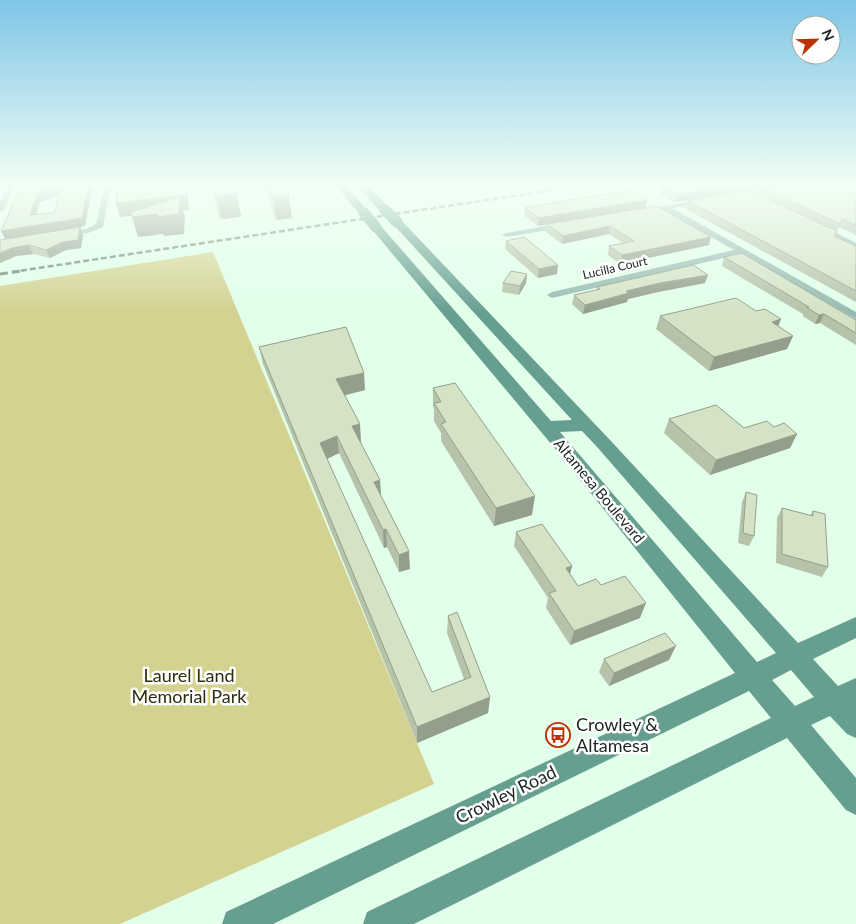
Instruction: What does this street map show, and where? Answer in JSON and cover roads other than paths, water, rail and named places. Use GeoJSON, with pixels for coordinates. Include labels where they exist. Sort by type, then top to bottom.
{"type":"FeatureCollection","features":[{"type":"Feature","properties":{"kind":"main road","name":"Altamesa Boulevard"},"geometry":{"type":"LineString","coordinates":[[376,227],[547,427],[856,800]]}},
{"type":"Feature","properties":{"kind":"main road"},"geometry":{"type":"LineString","coordinates":[[402,227],[586,425],[794,657],[845,695],[856,725]]}},
{"type":"Feature","properties":{"kind":"main road"},"geometry":{"type":"LineString","coordinates":[[547,427],[586,425]]}},
{"type":"Feature","properties":{"kind":"main road","name":"Crowley Road"},"geometry":{"type":"LineString","coordinates":[[238,924],[856,627]]}},
{"type":"Feature","properties":{"kind":"main road"},"geometry":{"type":"LineString","coordinates":[[379,924],[845,695]]}},
{"type":"Feature","properties":{"kind":"street"},"geometry":{"type":"LineString","coordinates":[[59,235],[88,231],[96,227]]}},
{"type":"Feature","properties":{"kind":"street"},"geometry":{"type":"LineString","coordinates":[[506,235],[553,227]]}},
{"type":"Feature","properties":{"kind":"street"},"geometry":{"type":"LineString","coordinates":[[700,227],[856,316]]}},
{"type":"Feature","properties":{"kind":"street"},"geometry":{"type":"LineString","coordinates":[[816,227],[856,246]]}},
{"type":"Feature","properties":{"kind":"street","name":"Lucilla Court"},"geometry":{"type":"LineString","coordinates":[[552,295],[742,251]]}},
{"type":"Feature","properties":{"kind":"railway"},"geometry":{"type":"LineString","coordinates":[[12,272],[308,227]]}},
{"type":"Feature","properties":{"kind":"railway"},"geometry":{"type":"LineString","coordinates":[[0,274],[21,271]]}},
{"type":"Feature","properties":{"kind":"place","name":"Crowley & Altamesa"},"geometry":{"type":"Point","coordinates":[558,735]}},
{"type":"Feature","properties":{"kind":"park label","name":"Laurel Land Memorial Park"},"geometry":{"type":"Point","coordinates":[189,686]}}]}
